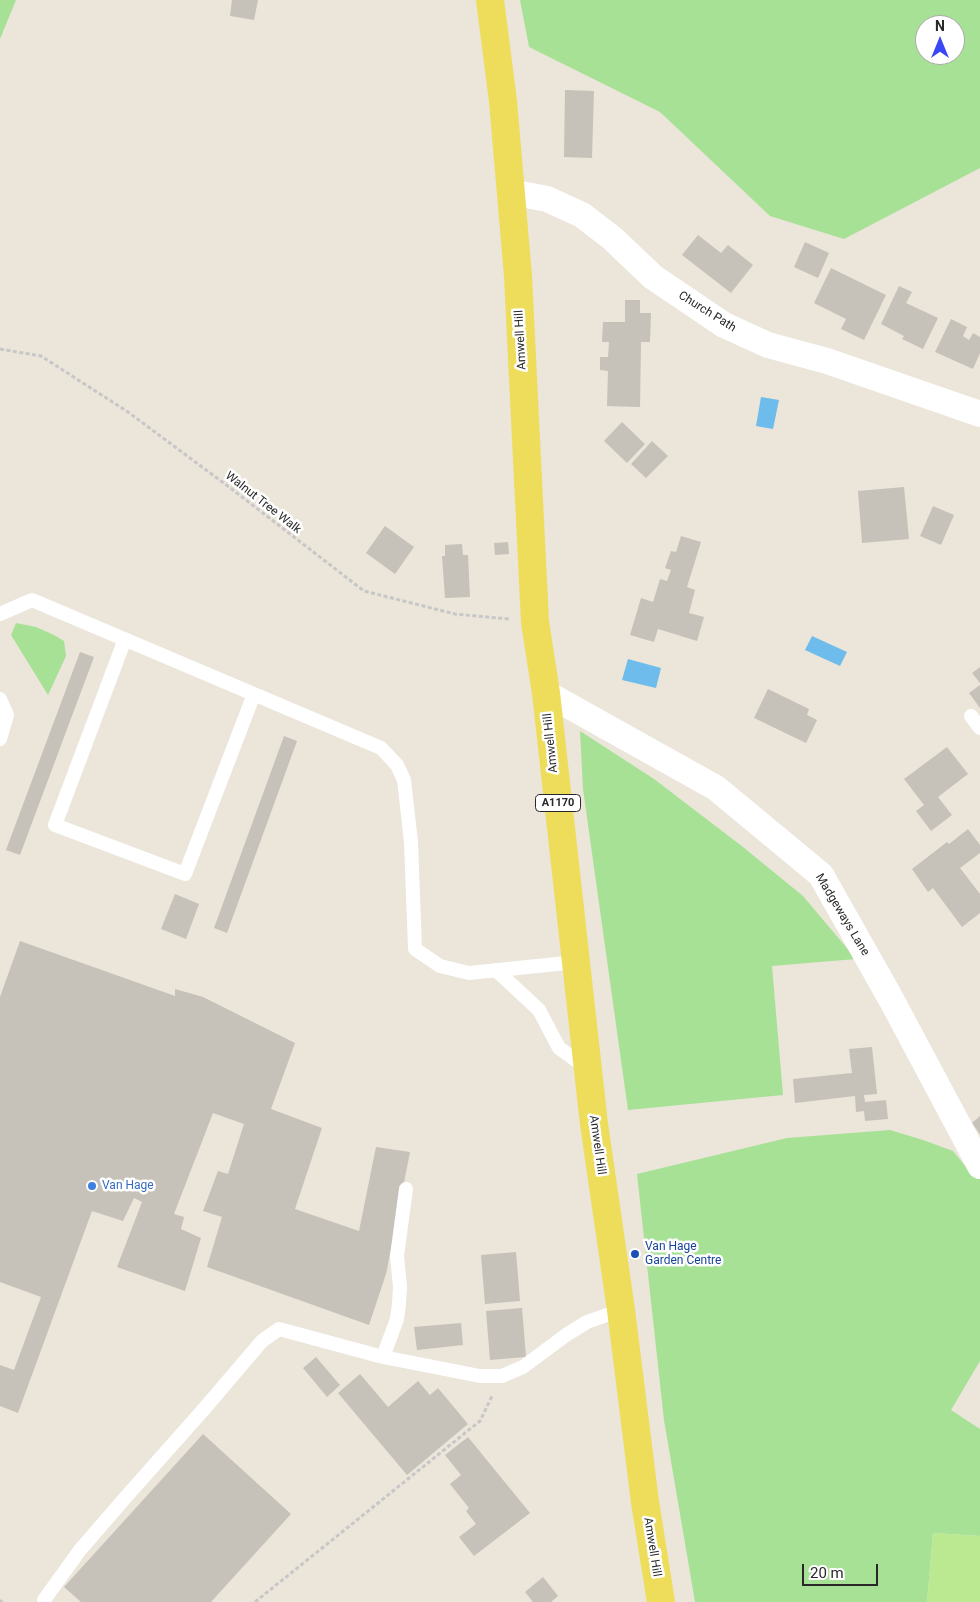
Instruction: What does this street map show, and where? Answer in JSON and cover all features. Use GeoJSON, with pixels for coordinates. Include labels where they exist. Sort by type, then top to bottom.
{"type":"FeatureCollection","features":[{"type":"Feature","properties":{"kind":"main road","name":"Amwell Hill"},"geometry":{"type":"LineString","coordinates":[[490,0],[503,102],[518,276],[535,622],[546,692],[587,1068],[621,1310],[645,1502],[661,1602]]}},
{"type":"Feature","properties":{"kind":"street","name":"Church Path"},"geometry":{"type":"LineString","coordinates":[[511,192],[547,199],[582,215],[612,238],[653,277],[724,325],[768,345],[827,361],[980,414]]}},
{"type":"Feature","properties":{"kind":"street","name":"Madgeways Lane"},"geometry":{"type":"LineString","coordinates":[[546,692],[716,788],[821,875],[891,999],[980,1166]]}},
{"type":"Feature","properties":{"kind":"lane"},"geometry":{"type":"LineString","coordinates":[[0,614],[32,600],[381,748],[397,765],[404,780],[411,842],[415,949],[440,966],[469,973],[576,962]]}},
{"type":"Feature","properties":{"kind":"lane"},"geometry":{"type":"LineString","coordinates":[[125,639],[55,825],[185,874],[254,694]]}},
{"type":"Feature","properties":{"kind":"lane"},"geometry":{"type":"LineString","coordinates":[[0,699],[8,715],[0,739]]}},
{"type":"Feature","properties":{"kind":"lane"},"geometry":{"type":"LineString","coordinates":[[971,716],[980,728]]}},
{"type":"Feature","properties":{"kind":"lane"},"geometry":{"type":"LineString","coordinates":[[496,970],[539,1010],[558,1048],[587,1068]]}},
{"type":"Feature","properties":{"kind":"lane"},"geometry":{"type":"LineString","coordinates":[[384,1357],[397,1319],[399,1304],[400,1287],[397,1256],[406,1189]]}},
{"type":"Feature","properties":{"kind":"lane"},"geometry":{"type":"LineString","coordinates":[[44,1600],[87,1543],[226,1382],[262,1341],[279,1329],[384,1357],[480,1376],[502,1376],[522,1367],[587,1322],[621,1310]]}},
{"type":"Feature","properties":{"kind":"path","name":"Walnut Tree Walk"},"geometry":{"type":"LineString","coordinates":[[0,349],[41,356],[128,412],[233,490],[364,592],[455,614],[535,622]]}},
{"type":"Feature","properties":{"kind":"path"},"geometry":{"type":"LineString","coordinates":[[255,1602],[480,1421],[502,1376]]}},
{"type":"Feature","properties":{"kind":"green space"},"geometry":{"type":"Polygon","coordinates":[[[0,0],[16,0],[0,39],[0,0]]]}},
{"type":"Feature","properties":{"kind":"green space"},"geometry":{"type":"Polygon","coordinates":[[[520,0],[980,0],[980,168],[844,239],[770,216],[660,112],[529,47],[520,0]]]}},
{"type":"Feature","properties":{"kind":"green space"},"geometry":{"type":"Polygon","coordinates":[[[16,623],[36,627],[64,641],[66,656],[48,695],[11,635],[16,623]]]}},
{"type":"Feature","properties":{"kind":"green space"},"geometry":{"type":"Polygon","coordinates":[[[580,731],[654,779],[803,896],[856,959],[772,966],[783,1095],[628,1110],[583,789],[580,731]]]}},
{"type":"Feature","properties":{"kind":"green space"},"geometry":{"type":"Polygon","coordinates":[[[890,1130],[953,1151],[971,1173],[980,1179],[980,1361],[951,1410],[980,1429],[980,1536],[933,1533],[927,1602],[695,1602],[664,1420],[637,1174],[787,1138],[890,1130]]]}},
{"type":"Feature","properties":{"kind":"green space"},"geometry":{"type":"Polygon","coordinates":[[[933,1533],[980,1536],[980,1602],[927,1602],[933,1533]]]}},
{"type":"Feature","properties":{"kind":"water"},"geometry":{"type":"Polygon","coordinates":[[[761,397],[779,400],[773,429],[756,426],[761,397]]]}},
{"type":"Feature","properties":{"kind":"water"},"geometry":{"type":"Polygon","coordinates":[[[812,636],[847,652],[840,666],[805,650],[812,636]]]}},
{"type":"Feature","properties":{"kind":"water"},"geometry":{"type":"Polygon","coordinates":[[[628,659],[661,668],[656,688],[622,680],[628,659]]]}},
{"type":"Feature","properties":{"kind":"building"},"geometry":{"type":"Polygon","coordinates":[[[232,0],[258,0],[254,20],[230,16],[232,0]]]}},
{"type":"Feature","properties":{"kind":"building"},"geometry":{"type":"Polygon","coordinates":[[[565,90],[594,91],[592,158],[564,157],[565,90]]]}},
{"type":"Feature","properties":{"kind":"building"},"geometry":{"type":"Polygon","coordinates":[[[698,235],[721,253],[728,245],[753,265],[731,293],[682,255],[698,235]]]}},
{"type":"Feature","properties":{"kind":"building"},"geometry":{"type":"Polygon","coordinates":[[[805,242],[829,253],[818,278],[794,267],[805,242]]]}},
{"type":"Feature","properties":{"kind":"building"},"geometry":{"type":"Polygon","coordinates":[[[831,268],[886,295],[864,340],[841,329],[846,319],[814,303],[831,268]]]}},
{"type":"Feature","properties":{"kind":"building"},"geometry":{"type":"Polygon","coordinates":[[[899,286],[912,292],[906,303],[938,318],[923,349],[902,339],[904,336],[881,324],[899,286]]]}},
{"type":"Feature","properties":{"kind":"building"},"geometry":{"type":"Polygon","coordinates":[[[625,300],[640,300],[640,313],[651,313],[650,342],[641,342],[640,407],[607,406],[608,371],[600,370],[600,357],[608,357],[609,342],[602,342],[603,322],[625,322],[625,300]]]}},
{"type":"Feature","properties":{"kind":"building"},"geometry":{"type":"Polygon","coordinates":[[[951,319],[967,327],[963,336],[969,340],[973,333],[980,337],[980,353],[973,369],[935,352],[951,319]]]}},
{"type":"Feature","properties":{"kind":"building"},"geometry":{"type":"Polygon","coordinates":[[[622,422],[645,444],[627,463],[604,441],[622,422]]]}},
{"type":"Feature","properties":{"kind":"building"},"geometry":{"type":"Polygon","coordinates":[[[652,441],[668,456],[646,478],[631,464],[652,441]]]}},
{"type":"Feature","properties":{"kind":"building"},"geometry":{"type":"Polygon","coordinates":[[[904,487],[909,539],[862,543],[858,491],[904,487]]]}},
{"type":"Feature","properties":{"kind":"building"},"geometry":{"type":"Polygon","coordinates":[[[933,506],[954,515],[941,545],[920,536],[933,506]]]}},
{"type":"Feature","properties":{"kind":"building"},"geometry":{"type":"Polygon","coordinates":[[[385,526],[414,547],[395,574],[366,553],[385,526]]]}},
{"type":"Feature","properties":{"kind":"building"},"geometry":{"type":"Polygon","coordinates":[[[681,536],[701,542],[687,587],[695,590],[689,613],[704,617],[697,641],[658,629],[654,642],[630,635],[641,598],[653,602],[660,579],[667,581],[671,570],[665,568],[671,551],[676,552],[681,536]]]}},
{"type":"Feature","properties":{"kind":"building"},"geometry":{"type":"Polygon","coordinates":[[[508,542],[509,554],[495,555],[494,543],[508,542]]]}},
{"type":"Feature","properties":{"kind":"building"},"geometry":{"type":"Polygon","coordinates":[[[462,544],[463,555],[468,555],[470,597],[445,598],[442,556],[445,556],[445,545],[462,544]]]}},
{"type":"Feature","properties":{"kind":"building"},"geometry":{"type":"Polygon","coordinates":[[[80,652],[94,657],[20,855],[6,850],[80,652]]]}},
{"type":"Feature","properties":{"kind":"building"},"geometry":{"type":"Polygon","coordinates":[[[980,667],[980,683],[972,673],[980,667]]]}},
{"type":"Feature","properties":{"kind":"building"},"geometry":{"type":"Polygon","coordinates":[[[980,685],[980,708],[969,693],[980,685]]]}},
{"type":"Feature","properties":{"kind":"building"},"geometry":{"type":"Polygon","coordinates":[[[768,689],[809,709],[807,715],[817,720],[806,743],[754,718],[768,689]]]}},
{"type":"Feature","properties":{"kind":"building"},"geometry":{"type":"Polygon","coordinates":[[[284,736],[297,741],[227,933],[214,928],[284,736]]]}},
{"type":"Feature","properties":{"kind":"building"},"geometry":{"type":"Polygon","coordinates":[[[947,747],[968,774],[938,797],[952,815],[931,831],[916,811],[924,805],[904,779],[947,747]]]}},
{"type":"Feature","properties":{"kind":"building"},"geometry":{"type":"Polygon","coordinates":[[[968,829],[980,845],[980,853],[960,868],[980,894],[980,913],[962,927],[933,888],[928,892],[912,869],[947,842],[949,844],[968,829]]]}},
{"type":"Feature","properties":{"kind":"building"},"geometry":{"type":"Polygon","coordinates":[[[175,894],[199,904],[186,939],[161,929],[175,894]]]}},
{"type":"Feature","properties":{"kind":"building","name":"Van Hage"},"geometry":{"type":"Polygon","coordinates":[[[20,941],[175,996],[175,989],[203,997],[295,1043],[271,1109],[322,1128],[295,1209],[359,1231],[376,1147],[410,1152],[386,1274],[369,1325],[207,1267],[222,1217],[203,1211],[218,1171],[228,1174],[244,1124],[213,1113],[174,1214],[184,1217],[181,1229],[201,1238],[185,1291],[117,1267],[142,1202],[134,1198],[123,1221],[92,1211],[18,1413],[0,1406],[0,1365],[14,1370],[41,1297],[0,1282],[0,997],[20,941]]]}},
{"type":"Feature","properties":{"kind":"building"},"geometry":{"type":"Polygon","coordinates":[[[872,1047],[877,1094],[864,1095],[865,1102],[886,1100],[888,1119],[865,1121],[864,1111],[856,1112],[855,1096],[795,1103],[793,1079],[852,1073],[849,1049],[872,1047]]]}},
{"type":"Feature","properties":{"kind":"building"},"geometry":{"type":"Polygon","coordinates":[[[980,1116],[980,1134],[972,1123],[980,1116]]]}},
{"type":"Feature","properties":{"kind":"building"},"geometry":{"type":"Polygon","coordinates":[[[516,1252],[520,1301],[485,1304],[481,1255],[516,1252]]]}},
{"type":"Feature","properties":{"kind":"building"},"geometry":{"type":"Polygon","coordinates":[[[522,1308],[526,1357],[490,1360],[486,1311],[522,1308]]]}},
{"type":"Feature","properties":{"kind":"building"},"geometry":{"type":"Polygon","coordinates":[[[461,1323],[463,1345],[417,1350],[414,1327],[461,1323]]]}},
{"type":"Feature","properties":{"kind":"building"},"geometry":{"type":"Polygon","coordinates":[[[316,1357],[340,1385],[327,1397],[303,1368],[316,1357]]]}},
{"type":"Feature","properties":{"kind":"building"},"geometry":{"type":"Polygon","coordinates":[[[360,1374],[388,1407],[418,1381],[430,1395],[438,1388],[468,1424],[407,1475],[338,1393],[360,1374]]]}},
{"type":"Feature","properties":{"kind":"building"},"geometry":{"type":"Polygon","coordinates":[[[203,1434],[291,1514],[211,1602],[81,1602],[64,1587],[203,1434]]]}},
{"type":"Feature","properties":{"kind":"building"},"geometry":{"type":"Polygon","coordinates":[[[468,1437],[530,1513],[474,1556],[459,1537],[476,1524],[466,1511],[469,1508],[450,1484],[461,1475],[445,1455],[468,1437]]]}},
{"type":"Feature","properties":{"kind":"building"},"geometry":{"type":"Polygon","coordinates":[[[543,1577],[558,1596],[551,1602],[533,1602],[525,1592],[543,1577]]]}},
{"type":"Feature","properties":{"kind":"place","name":"Van Hage"},"geometry":{"type":"Point","coordinates":[92,1186]}},
{"type":"Feature","properties":{"kind":"place","name":"Van Hage Garden Centre"},"geometry":{"type":"Point","coordinates":[635,1254]}}]}
